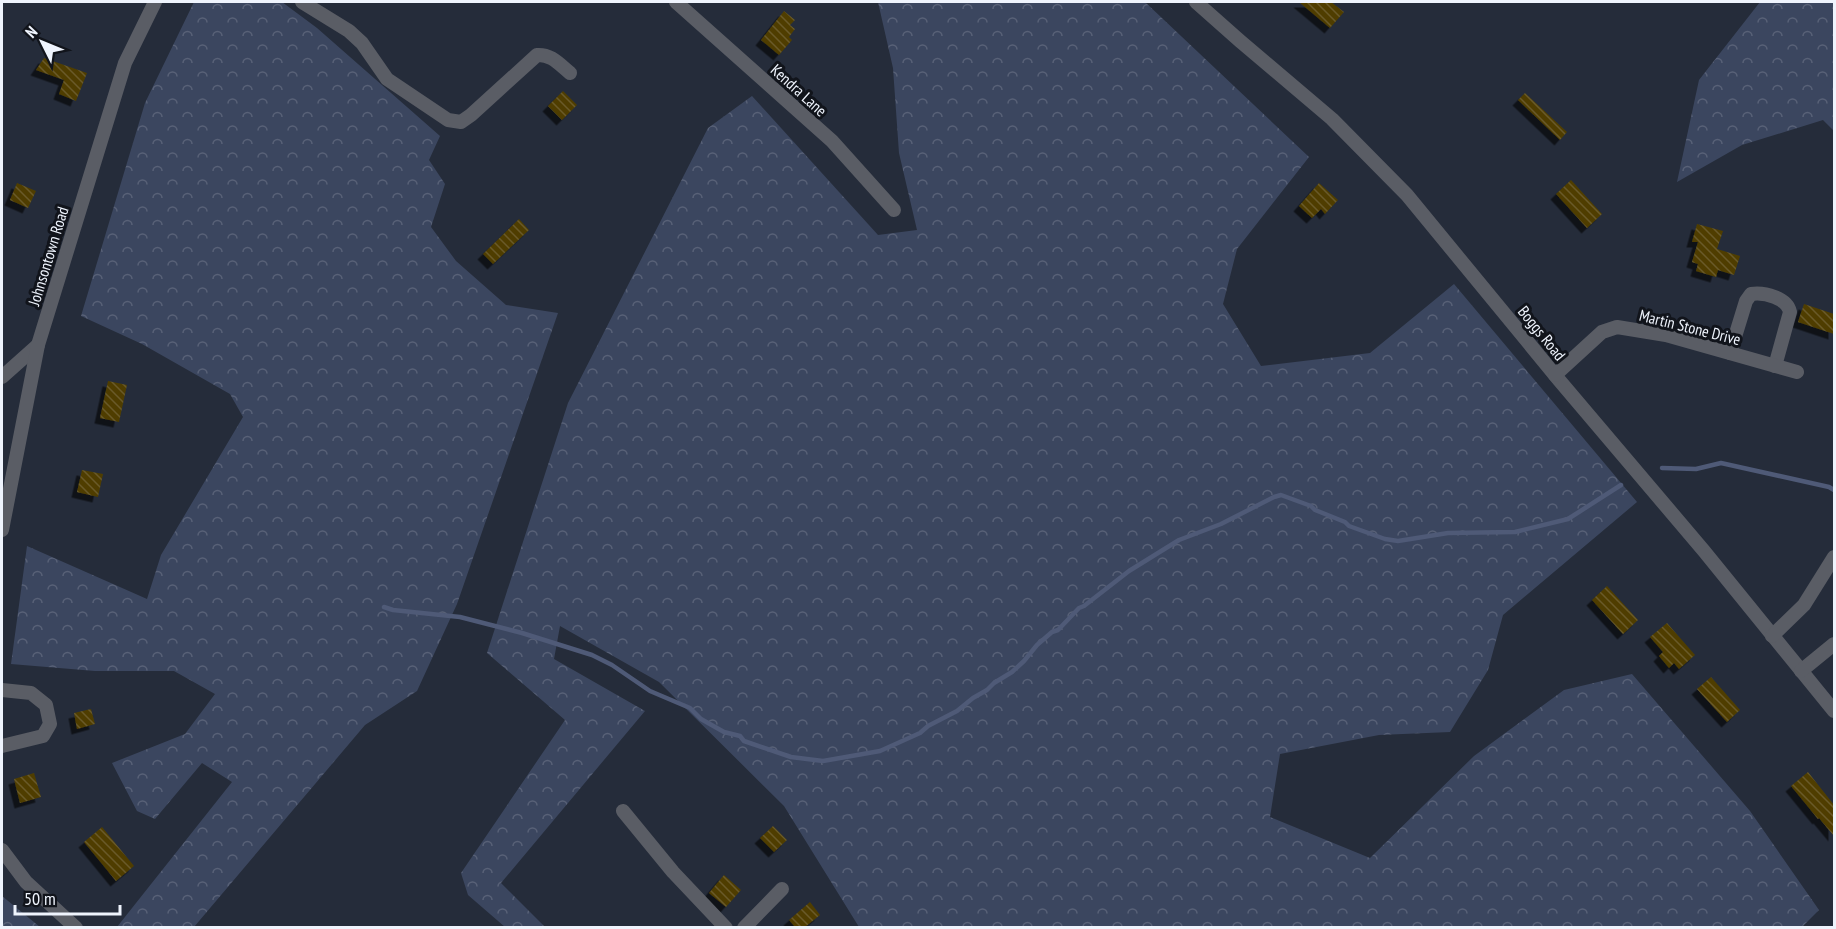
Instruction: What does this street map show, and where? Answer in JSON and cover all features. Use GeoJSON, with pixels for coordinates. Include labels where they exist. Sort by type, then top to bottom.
{"type":"FeatureCollection","features":[{"type":"Feature","properties":{"kind":"street","name":"Johnsontown Road"},"geometry":{"type":"LineString","coordinates":[[2,530],[38,345],[125,63],[155,2]]}},
{"type":"Feature","properties":{"kind":"street"},"geometry":{"type":"LineString","coordinates":[[302,2],[349,31],[362,43],[387,79],[448,120],[461,122],[471,115],[537,55],[552,58],[570,73]]}},
{"type":"Feature","properties":{"kind":"street","name":"Kendra Lane"},"geometry":{"type":"LineString","coordinates":[[676,2],[832,141],[894,210]]}},
{"type":"Feature","properties":{"kind":"street","name":"Boggs Road"},"geometry":{"type":"LineString","coordinates":[[1196,2],[1332,119],[1407,195],[1704,551],[1834,711]]}},
{"type":"Feature","properties":{"kind":"street"},"geometry":{"type":"LineString","coordinates":[[1730,353],[1746,301],[1751,294],[1759,292],[1783,300],[1790,312],[1774,366]]}},
{"type":"Feature","properties":{"kind":"street","name":"Martin Stone Drive"},"geometry":{"type":"LineString","coordinates":[[1555,375],[1602,332],[1617,327],[1666,335],[1797,372]]}},
{"type":"Feature","properties":{"kind":"street"},"geometry":{"type":"LineString","coordinates":[[2,377],[38,345]]}},
{"type":"Feature","properties":{"kind":"street"},"geometry":{"type":"LineString","coordinates":[[1772,636],[1804,605],[1834,557]]}},
{"type":"Feature","properties":{"kind":"street"},"geometry":{"type":"LineString","coordinates":[[1802,671],[1834,644]]}},
{"type":"Feature","properties":{"kind":"street"},"geometry":{"type":"LineString","coordinates":[[2,690],[31,693],[46,705],[50,724],[44,736],[2,746]]}},
{"type":"Feature","properties":{"kind":"street"},"geometry":{"type":"LineString","coordinates":[[624,811],[673,872],[726,927]]}},
{"type":"Feature","properties":{"kind":"street"},"geometry":{"type":"LineString","coordinates":[[2,850],[26,882],[76,927]]}},
{"type":"Feature","properties":{"kind":"street"},"geometry":{"type":"LineString","coordinates":[[744,927],[782,889]]}},
{"type":"Feature","properties":{"kind":"green space"},"geometry":{"type":"Polygon","coordinates":[[[194,2],[282,2],[317,28],[440,136],[429,160],[445,184],[431,227],[456,261],[506,305],[558,313],[457,604],[417,691],[365,725],[194,927],[117,927],[232,782],[202,763],[155,819],[137,811],[112,763],[185,734],[215,694],[174,671],[95,671],[11,664],[27,546],[147,599],[161,555],[243,417],[230,394],[142,344],[81,316],[145,103],[194,2]]]}},
{"type":"Feature","properties":{"kind":"green space"},"geometry":{"type":"Polygon","coordinates":[[[878,2],[1145,2],[1309,157],[1237,249],[1223,304],[1261,366],[1370,353],[1454,284],[1637,502],[1503,615],[1488,670],[1450,732],[1379,735],[1280,754],[1270,817],[1370,858],[1474,756],[1564,690],[1632,674],[1750,811],[1819,910],[1802,927],[859,927],[784,806],[659,682],[560,626],[554,659],[645,711],[501,883],[545,927],[505,927],[468,895],[461,873],[565,720],[487,653],[568,403],[708,128],[752,96],[878,235],[917,230],[899,153],[893,68],[878,2]]]}},
{"type":"Feature","properties":{"kind":"green space"},"geometry":{"type":"Polygon","coordinates":[[[1760,2],[1834,2],[1834,131],[1823,120],[1742,145],[1677,182],[1699,80],[1760,2]]]}},
{"type":"Feature","properties":{"kind":"green space"},"geometry":{"type":"Polygon","coordinates":[[[2,896],[40,927],[2,927],[2,896]]]}},
{"type":"Feature","properties":{"kind":"building"},"geometry":{"type":"Polygon","coordinates":[[[1299,2],[1331,2],[1344,12],[1330,28],[1299,2]]]}},
{"type":"Feature","properties":{"kind":"building"},"geometry":{"type":"Polygon","coordinates":[[[784,11],[795,20],[790,25],[795,29],[789,37],[792,40],[779,55],[761,40],[784,11]]]}},
{"type":"Feature","properties":{"kind":"building"},"geometry":{"type":"Polygon","coordinates":[[[44,58],[87,73],[76,101],[59,94],[64,80],[36,70],[44,58]]]}},
{"type":"Feature","properties":{"kind":"building"},"geometry":{"type":"Polygon","coordinates":[[[563,91],[577,105],[562,120],[548,106],[563,91]]]}},
{"type":"Feature","properties":{"kind":"building"},"geometry":{"type":"Polygon","coordinates":[[[1525,93],[1567,132],[1560,140],[1518,100],[1525,93]]]}},
{"type":"Feature","properties":{"kind":"building"},"geometry":{"type":"Polygon","coordinates":[[[1571,180],[1602,214],[1587,228],[1556,194],[1571,180]]]}},
{"type":"Feature","properties":{"kind":"building"},"geometry":{"type":"Polygon","coordinates":[[[17,183],[36,191],[28,208],[10,200],[17,183]]]}},
{"type":"Feature","properties":{"kind":"building"},"geometry":{"type":"Polygon","coordinates":[[[1319,183],[1338,200],[1325,214],[1321,209],[1312,218],[1299,206],[1319,183]]]}},
{"type":"Feature","properties":{"kind":"building"},"geometry":{"type":"Polygon","coordinates":[[[519,219],[529,230],[493,264],[483,254],[519,219]]]}},
{"type":"Feature","properties":{"kind":"building"},"geometry":{"type":"Polygon","coordinates":[[[1697,224],[1723,231],[1717,249],[1740,256],[1734,275],[1718,270],[1716,277],[1696,271],[1698,264],[1692,262],[1698,242],[1692,242],[1697,224]]]}},
{"type":"Feature","properties":{"kind":"building"},"geometry":{"type":"Polygon","coordinates":[[[1804,304],[1834,314],[1834,334],[1798,322],[1804,304]]]}},
{"type":"Feature","properties":{"kind":"building"},"geometry":{"type":"Polygon","coordinates":[[[108,381],[127,385],[119,422],[100,418],[108,381]]]}},
{"type":"Feature","properties":{"kind":"building"},"geometry":{"type":"Polygon","coordinates":[[[82,470],[103,474],[98,497],[77,492],[82,470]]]}},
{"type":"Feature","properties":{"kind":"building"},"geometry":{"type":"Polygon","coordinates":[[[1607,586],[1638,620],[1623,634],[1592,600],[1607,586]]]}},
{"type":"Feature","properties":{"kind":"building"},"geometry":{"type":"Polygon","coordinates":[[[1667,623],[1695,655],[1679,669],[1674,663],[1669,668],[1659,656],[1663,652],[1650,637],[1667,623]]]}},
{"type":"Feature","properties":{"kind":"building"},"geometry":{"type":"Polygon","coordinates":[[[1711,677],[1740,710],[1727,722],[1697,689],[1711,677]]]}},
{"type":"Feature","properties":{"kind":"building"},"geometry":{"type":"Polygon","coordinates":[[[91,709],[95,724],[77,729],[74,713],[91,709]]]}},
{"type":"Feature","properties":{"kind":"building"},"geometry":{"type":"Polygon","coordinates":[[[1808,772],[1834,805],[1834,836],[1791,786],[1808,772]]]}},
{"type":"Feature","properties":{"kind":"building"},"geometry":{"type":"Polygon","coordinates":[[[34,773],[41,797],[20,803],[14,779],[34,773]]]}},
{"type":"Feature","properties":{"kind":"building"},"geometry":{"type":"Polygon","coordinates":[[[773,826],[787,840],[774,852],[760,838],[773,826]]]}},
{"type":"Feature","properties":{"kind":"building"},"geometry":{"type":"Polygon","coordinates":[[[102,827],[134,866],[116,881],[84,842],[102,827]]]}},
{"type":"Feature","properties":{"kind":"building"},"geometry":{"type":"Polygon","coordinates":[[[724,875],[741,890],[726,907],[709,893],[724,875]]]}},
{"type":"Feature","properties":{"kind":"building"},"geometry":{"type":"Polygon","coordinates":[[[810,902],[820,915],[805,927],[795,927],[789,920],[810,902]]]}},
{"type":"Feature","properties":{"kind":"waterway"},"geometry":{"type":"LineString","coordinates":[[1662,468],[1696,469],[1721,463],[1834,490]]}},
{"type":"Feature","properties":{"kind":"waterway"},"geometry":{"type":"LineString","coordinates":[[384,607],[393,610],[460,617],[592,655],[612,665],[650,691],[690,708],[701,719],[724,732],[740,736],[744,741],[791,757],[823,761],[880,751],[920,733],[928,726],[957,711],[1012,672],[1037,645],[1052,632],[1058,630],[1079,608],[1129,571],[1179,540],[1221,524],[1274,497],[1281,495],[1311,506],[1349,526],[1385,539],[1398,541],[1448,533],[1515,532],[1568,519],[1621,485]]}}]}
